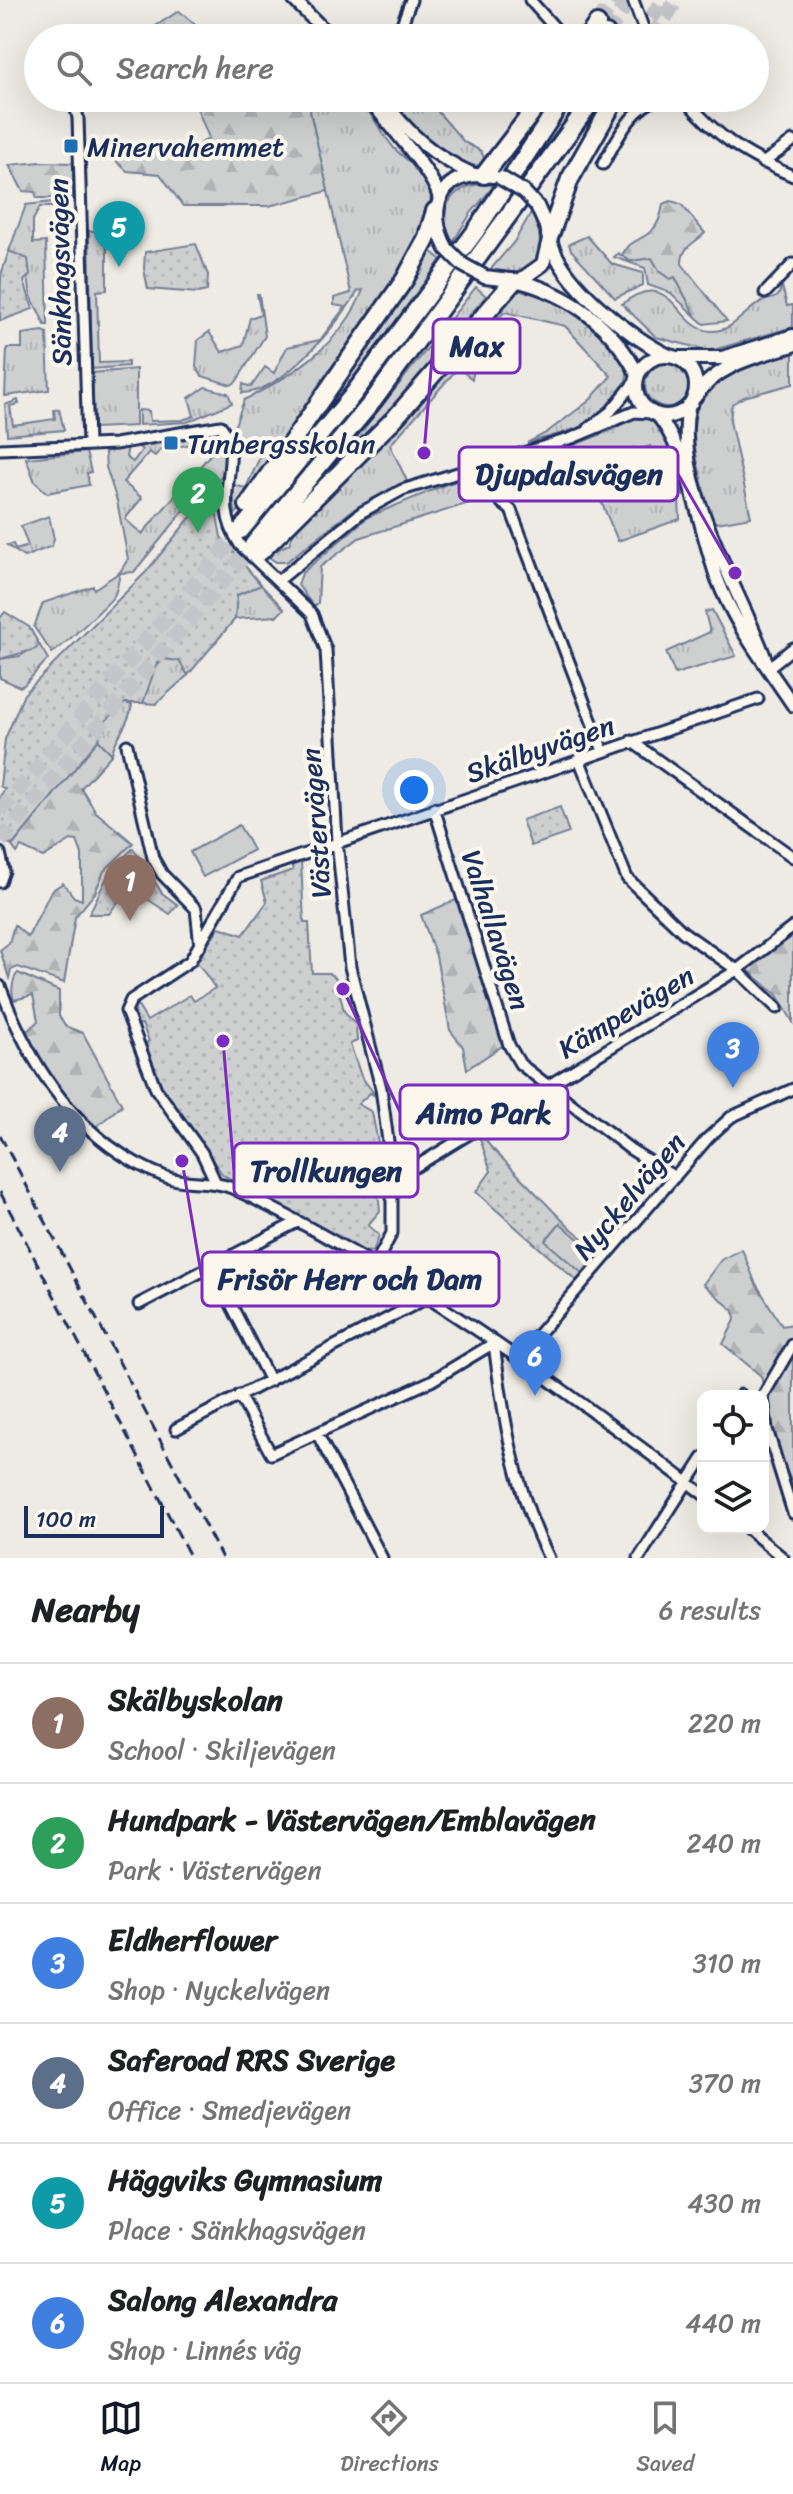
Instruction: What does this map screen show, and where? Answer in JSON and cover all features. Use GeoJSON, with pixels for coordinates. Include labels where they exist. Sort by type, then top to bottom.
{"type":"FeatureCollection","features":[{"type":"Feature","properties":{"kind":"highway"},"geometry":{"type":"LineString","coordinates":[[486,176],[533,112]]}},
{"type":"Feature","properties":{"kind":"highway"},"geometry":{"type":"LineString","coordinates":[[437,204],[405,279],[239,526],[352,396],[475,232],[555,112]]}},
{"type":"Feature","properties":{"kind":"highway"},"geometry":{"type":"LineString","coordinates":[[516,282],[395,418],[256,548],[373,401],[584,112]]}},
{"type":"Feature","properties":{"kind":"highway"},"geometry":{"type":"LineString","coordinates":[[550,237],[570,179],[608,112]]}},
{"type":"Feature","properties":{"kind":"main road"},"geometry":{"type":"LineString","coordinates":[[691,403],[695,390],[691,371],[630,333],[559,264],[537,206],[524,192],[486,176],[453,182],[437,204],[436,226],[447,249],[463,265],[485,277],[560,295],[583,310],[626,354],[637,377],[639,400],[654,414],[671,416],[691,403],[702,386],[723,370],[793,345]]}},
{"type":"Feature","properties":{"kind":"main road"},"geometry":{"type":"LineString","coordinates":[[516,282],[543,264],[550,237]]}},
{"type":"Feature","properties":{"kind":"main road"},"geometry":{"type":"LineString","coordinates":[[637,377],[650,360],[722,358],[793,336]]}},
{"type":"Feature","properties":{"kind":"street"},"geometry":{"type":"LineString","coordinates":[[402,24],[411,0]]}},
{"type":"Feature","properties":{"kind":"street"},"geometry":{"type":"LineString","coordinates":[[530,0],[551,24]]}},
{"type":"Feature","properties":{"kind":"street"},"geometry":{"type":"LineString","coordinates":[[633,0],[642,24]]}},
{"type":"Feature","properties":{"kind":"street"},"geometry":{"type":"LineString","coordinates":[[294,1],[313,24]]}},
{"type":"Feature","properties":{"kind":"street"},"geometry":{"type":"LineString","coordinates":[[294,1],[318,24]]}},
{"type":"Feature","properties":{"kind":"street","name":"Sänkhagsvägen"},"geometry":{"type":"LineString","coordinates":[[76,112],[88,445]]}},
{"type":"Feature","properties":{"kind":"street"},"geometry":{"type":"LineString","coordinates":[[379,112],[433,177],[437,204]]}},
{"type":"Feature","properties":{"kind":"street"},"geometry":{"type":"LineString","coordinates":[[393,112],[413,138],[431,153],[486,176]]}},
{"type":"Feature","properties":{"kind":"street"},"geometry":{"type":"LineString","coordinates":[[603,164],[638,112]]}},
{"type":"Feature","properties":{"kind":"street"},"geometry":{"type":"LineString","coordinates":[[696,112],[708,127],[734,148],[793,176]]}},
{"type":"Feature","properties":{"kind":"street"},"geometry":{"type":"LineString","coordinates":[[763,163],[793,141]]}},
{"type":"Feature","properties":{"kind":"street"},"geometry":{"type":"LineString","coordinates":[[765,293],[793,264]]}},
{"type":"Feature","properties":{"kind":"street"},"geometry":{"type":"LineString","coordinates":[[572,438],[611,411],[637,377]]}},
{"type":"Feature","properties":{"kind":"street"},"geometry":{"type":"LineString","coordinates":[[691,403],[685,437],[715,548],[768,668]]}},
{"type":"Feature","properties":{"kind":"street"},"geometry":{"type":"LineString","coordinates":[[278,581],[362,512],[402,490],[572,438],[634,412],[654,414],[676,444],[727,604],[757,656],[793,705]]}},
{"type":"Feature","properties":{"kind":"street","name":"Västervägen"},"geometry":{"type":"LineString","coordinates":[[88,445],[130,442],[207,426],[221,426],[230,440],[224,491],[232,533],[312,614],[326,650],[337,841],[350,967],[381,1088],[392,1172],[392,1233],[376,1263]]}},
{"type":"Feature","properties":{"kind":"street"},"geometry":{"type":"LineString","coordinates":[[0,449],[88,445]]}},
{"type":"Feature","properties":{"kind":"street"},"geometry":{"type":"LineString","coordinates":[[502,503],[511,510],[603,751]]}},
{"type":"Feature","properties":{"kind":"street"},"geometry":{"type":"LineString","coordinates":[[768,668],[793,648]]}},
{"type":"Feature","properties":{"kind":"street","name":"Skälbyvägen"},"geometry":{"type":"LineString","coordinates":[[215,1181],[202,1153],[156,1089],[126,1011],[131,1000],[178,971],[200,946],[238,877],[758,699]]}},
{"type":"Feature","properties":{"kind":"street"},"geometry":{"type":"LineString","coordinates":[[631,741],[793,857]]}},
{"type":"Feature","properties":{"kind":"street"},"geometry":{"type":"LineString","coordinates":[[127,745],[153,858],[162,874],[196,909],[200,946]]}},
{"type":"Feature","properties":{"kind":"street"},"geometry":{"type":"LineString","coordinates":[[579,759],[627,878],[683,932],[737,970],[777,1008]]}},
{"type":"Feature","properties":{"kind":"street","name":"Valhallavägen"},"geometry":{"type":"LineString","coordinates":[[434,808],[509,1045],[520,1064],[630,1149],[675,1177]]}},
{"type":"Feature","properties":{"kind":"street"},"geometry":{"type":"LineString","coordinates":[[0,853],[4,871],[0,882]]}},
{"type":"Feature","properties":{"kind":"street","name":"Kämpevägen"},"geometry":{"type":"LineString","coordinates":[[392,1172],[415,1167],[737,970],[793,927]]}},
{"type":"Feature","properties":{"kind":"street"},"geometry":{"type":"LineString","coordinates":[[0,986],[21,1038],[43,1078],[93,1134],[141,1166],[170,1179],[215,1181],[376,1263],[518,1358],[697,1489]]}},
{"type":"Feature","properties":{"kind":"street","name":"Nyckelvägen"},"geometry":{"type":"LineString","coordinates":[[518,1358],[731,1117],[793,1089]]}},
{"type":"Feature","properties":{"kind":"street"},"geometry":{"type":"LineString","coordinates":[[139,1304],[297,1222]]}},
{"type":"Feature","properties":{"kind":"street"},"geometry":{"type":"LineString","coordinates":[[212,1267],[270,1381]]}},
{"type":"Feature","properties":{"kind":"street"},"geometry":{"type":"LineString","coordinates":[[176,1429],[427,1298]]}},
{"type":"Feature","properties":{"kind":"street"},"geometry":{"type":"LineString","coordinates":[[239,1395],[271,1454],[431,1381],[494,1343]]}},
{"type":"Feature","properties":{"kind":"street"},"geometry":{"type":"LineString","coordinates":[[494,1343],[507,1430],[521,1490],[549,1558]]}},
{"type":"Feature","properties":{"kind":"street"},"geometry":{"type":"LineString","coordinates":[[766,1390],[793,1344]]}},
{"type":"Feature","properties":{"kind":"street"},"geometry":{"type":"LineString","coordinates":[[318,1435],[382,1558]]}},
{"type":"Feature","properties":{"kind":"street"},"geometry":{"type":"LineString","coordinates":[[769,1435],[793,1513]]}},
{"type":"Feature","properties":{"kind":"street"},"geometry":{"type":"LineString","coordinates":[[639,1558],[701,1462]]}},
{"type":"Feature","properties":{"kind":"street"},"geometry":{"type":"LineString","coordinates":[[754,1534],[783,1558]]}},
{"type":"Feature","properties":{"kind":"green space"},"geometry":{"type":"Polygon","coordinates":[[[179,11],[194,24],[159,24],[179,11]]]}},
{"type":"Feature","properties":{"kind":"green space"},"geometry":{"type":"Polygon","coordinates":[[[199,112],[310,112],[328,191],[269,206],[183,206],[160,174],[127,171],[116,161],[116,148],[157,145],[184,154],[209,138],[199,112]]]}},
{"type":"Feature","properties":{"kind":"green space"},"geometry":{"type":"Polygon","coordinates":[[[310,112],[369,112],[394,148],[428,183],[427,219],[411,259],[354,355],[235,515],[233,485],[246,488],[260,457],[236,438],[233,431],[244,400],[314,356],[343,326],[363,290],[358,291],[323,337],[308,354],[291,369],[258,390],[242,393],[243,384],[251,387],[265,367],[274,373],[287,347],[320,340],[345,307],[334,305],[334,298],[351,293],[310,112]]]}},
{"type":"Feature","properties":{"kind":"green space"},"geometry":{"type":"Polygon","coordinates":[[[400,112],[438,112],[464,142],[481,151],[487,164],[457,162],[443,155],[418,134],[400,112]]]}},
{"type":"Feature","properties":{"kind":"green space"},"geometry":{"type":"Polygon","coordinates":[[[73,163],[73,198],[37,198],[35,192],[23,191],[9,165],[73,163]]]}},
{"type":"Feature","properties":{"kind":"green space"},"geometry":{"type":"Polygon","coordinates":[[[484,184],[494,186],[471,213],[453,242],[445,221],[449,202],[462,190],[484,184]]]}},
{"type":"Feature","properties":{"kind":"green space"},"geometry":{"type":"Polygon","coordinates":[[[61,201],[66,207],[40,207],[33,220],[33,243],[46,242],[48,325],[45,325],[31,296],[28,278],[9,251],[26,205],[61,201]]]}},
{"type":"Feature","properties":{"kind":"green space"},"geometry":{"type":"Polygon","coordinates":[[[671,201],[681,204],[705,233],[686,249],[682,264],[727,321],[704,324],[696,317],[675,277],[670,279],[660,272],[652,258],[630,261],[622,255],[632,243],[656,226],[663,204],[671,201]]]}},
{"type":"Feature","properties":{"kind":"green space"},"geometry":{"type":"Polygon","coordinates":[[[531,213],[540,239],[535,261],[518,274],[490,270],[514,242],[531,213]]]}},
{"type":"Feature","properties":{"kind":"green space"},"geometry":{"type":"Polygon","coordinates":[[[89,231],[107,231],[107,290],[97,291],[99,363],[128,362],[128,366],[92,369],[89,231]]]}},
{"type":"Feature","properties":{"kind":"green space"},"geometry":{"type":"Polygon","coordinates":[[[587,236],[612,264],[643,273],[643,285],[615,298],[571,250],[569,244],[587,236]]]}},
{"type":"Feature","properties":{"kind":"green space"},"geometry":{"type":"Polygon","coordinates":[[[196,244],[208,275],[207,291],[148,289],[145,252],[196,244]]]}},
{"type":"Feature","properties":{"kind":"green space"},"geometry":{"type":"Polygon","coordinates":[[[9,251],[28,259],[30,275],[24,281],[33,309],[0,320],[1,275],[9,251]]]}},
{"type":"Feature","properties":{"kind":"green space"},"geometry":{"type":"Polygon","coordinates":[[[431,251],[441,259],[306,439],[395,307],[427,252],[431,251]]]}},
{"type":"Feature","properties":{"kind":"green space"},"geometry":{"type":"Polygon","coordinates":[[[618,253],[630,261],[652,258],[660,272],[675,277],[696,317],[671,293],[648,285],[645,268],[614,257],[618,253]]]}},
{"type":"Feature","properties":{"kind":"green space"},"geometry":{"type":"Polygon","coordinates":[[[782,286],[787,306],[793,305],[793,327],[710,351],[656,337],[622,304],[639,294],[653,291],[664,295],[690,322],[713,331],[733,324],[761,302],[778,296],[782,286]]]}},
{"type":"Feature","properties":{"kind":"green space"},"geometry":{"type":"Polygon","coordinates":[[[476,287],[486,296],[371,433],[317,488],[476,287]]]}},
{"type":"Feature","properties":{"kind":"green space"},"geometry":{"type":"Polygon","coordinates":[[[527,289],[559,302],[578,314],[620,354],[627,370],[626,379],[610,406],[579,427],[527,443],[589,401],[611,376],[565,326],[505,312],[496,320],[487,349],[479,347],[472,379],[458,368],[390,445],[407,481],[354,509],[286,562],[276,562],[266,555],[289,544],[295,529],[312,506],[504,296],[527,289]]]}},
{"type":"Feature","properties":{"kind":"green space"},"geometry":{"type":"Polygon","coordinates":[[[259,294],[265,336],[236,382],[231,385],[202,376],[196,367],[198,340],[209,332],[222,352],[243,345],[250,318],[261,314],[259,294]]]}},
{"type":"Feature","properties":{"kind":"green space"},"geometry":{"type":"Polygon","coordinates":[[[47,333],[49,390],[5,396],[7,348],[22,348],[22,334],[47,333]]]}},
{"type":"Feature","properties":{"kind":"green space"},"geometry":{"type":"Polygon","coordinates":[[[793,351],[793,384],[744,397],[732,404],[730,421],[751,517],[717,523],[711,520],[696,453],[694,428],[698,408],[708,392],[727,377],[793,351]]]}},
{"type":"Feature","properties":{"kind":"green space"},"geometry":{"type":"Polygon","coordinates":[[[667,363],[682,370],[689,385],[682,400],[667,407],[652,400],[645,385],[652,370],[667,363]]]}},
{"type":"Feature","properties":{"kind":"green space"},"geometry":{"type":"Polygon","coordinates":[[[136,369],[136,426],[94,428],[92,373],[136,369]]]}},
{"type":"Feature","properties":{"kind":"green space"},"geometry":{"type":"Polygon","coordinates":[[[205,387],[228,393],[232,403],[187,422],[139,425],[139,410],[149,411],[150,421],[182,420],[194,416],[189,398],[205,387]]]}},
{"type":"Feature","properties":{"kind":"green space"},"geometry":{"type":"Polygon","coordinates":[[[18,400],[19,404],[10,406],[13,425],[55,419],[54,410],[59,409],[64,430],[7,435],[5,405],[18,400]]]}},
{"type":"Feature","properties":{"kind":"green space"},"geometry":{"type":"Polygon","coordinates":[[[634,416],[658,425],[672,445],[684,497],[650,446],[637,451],[679,500],[680,519],[618,541],[586,466],[359,538],[320,567],[318,603],[314,607],[298,585],[302,573],[368,517],[447,484],[574,445],[612,430],[634,416]]]}},
{"type":"Feature","properties":{"kind":"green space"},"geometry":{"type":"Polygon","coordinates":[[[211,433],[218,445],[226,448],[223,473],[217,482],[182,513],[134,572],[120,573],[113,597],[52,653],[34,627],[43,603],[93,586],[94,589],[120,572],[128,559],[117,501],[106,467],[104,442],[128,446],[126,457],[133,462],[142,450],[132,441],[179,437],[165,445],[155,456],[149,452],[123,482],[142,498],[125,519],[142,534],[215,449],[195,444],[174,447],[173,443],[211,433]]]}},
{"type":"Feature","properties":{"kind":"green space"},"geometry":{"type":"Polygon","coordinates":[[[86,452],[91,472],[87,473],[89,485],[47,493],[35,482],[26,458],[86,452]]]}},
{"type":"Feature","properties":{"kind":"green space"},"geometry":{"type":"Polygon","coordinates":[[[214,499],[221,537],[261,585],[237,595],[235,619],[188,675],[179,661],[165,659],[157,663],[143,703],[125,703],[106,720],[98,740],[12,846],[0,837],[0,796],[5,789],[0,786],[5,739],[24,694],[146,572],[189,519],[214,499]]]}},
{"type":"Feature","properties":{"kind":"green space"},"geometry":{"type":"Polygon","coordinates":[[[49,516],[54,539],[52,546],[24,557],[7,545],[13,544],[16,550],[28,546],[21,526],[49,516]]]}},
{"type":"Feature","properties":{"kind":"green space"},"geometry":{"type":"Polygon","coordinates":[[[261,585],[284,609],[277,616],[235,619],[237,595],[261,585]]]}},
{"type":"Feature","properties":{"kind":"green space"},"geometry":{"type":"Polygon","coordinates":[[[712,610],[736,656],[675,674],[666,652],[710,632],[705,612],[712,610]]]}},
{"type":"Feature","properties":{"kind":"green space"},"geometry":{"type":"Polygon","coordinates":[[[5,612],[29,627],[39,644],[36,649],[0,659],[0,618],[5,612]]]}},
{"type":"Feature","properties":{"kind":"green space"},"geometry":{"type":"Polygon","coordinates":[[[39,644],[48,659],[24,685],[20,687],[0,678],[0,659],[20,656],[39,644]]]}},
{"type":"Feature","properties":{"kind":"green space"},"geometry":{"type":"Polygon","coordinates":[[[165,659],[179,661],[188,675],[156,704],[143,703],[152,670],[165,659]]]}},
{"type":"Feature","properties":{"kind":"green space"},"geometry":{"type":"Polygon","coordinates":[[[125,703],[132,705],[130,713],[112,754],[98,740],[106,720],[125,703]]]}},
{"type":"Feature","properties":{"kind":"green space"},"geometry":{"type":"Polygon","coordinates":[[[98,740],[112,754],[81,788],[96,812],[133,843],[104,871],[95,893],[75,917],[64,983],[18,967],[11,970],[9,978],[0,950],[9,943],[14,925],[28,937],[51,891],[63,883],[74,897],[82,900],[82,854],[77,841],[71,840],[43,857],[21,847],[17,853],[12,846],[98,740]]]}},
{"type":"Feature","properties":{"kind":"green space"},"geometry":{"type":"Polygon","coordinates":[[[560,807],[569,833],[531,846],[522,820],[560,807]]]}},
{"type":"Feature","properties":{"kind":"green space"},"geometry":{"type":"Polygon","coordinates":[[[239,825],[253,850],[203,877],[190,852],[239,825]]]}},
{"type":"Feature","properties":{"kind":"green space"},"geometry":{"type":"Polygon","coordinates":[[[133,848],[162,893],[178,905],[170,914],[129,887],[109,914],[89,914],[109,873],[133,848]]]}},
{"type":"Feature","properties":{"kind":"green space"},"geometry":{"type":"Polygon","coordinates":[[[301,860],[304,923],[309,923],[312,973],[329,973],[336,978],[344,1011],[356,1025],[357,1041],[350,1044],[361,1076],[376,1096],[370,1093],[358,1104],[372,1112],[381,1159],[370,1171],[377,1181],[380,1211],[368,1225],[379,1235],[373,1252],[364,1251],[223,1175],[154,1079],[144,1044],[149,1041],[142,1024],[137,1025],[134,1005],[138,1006],[147,1021],[190,995],[194,1001],[215,988],[197,962],[219,927],[243,935],[267,902],[261,881],[293,870],[291,863],[301,860]]]}},
{"type":"Feature","properties":{"kind":"green space"},"geometry":{"type":"Polygon","coordinates":[[[458,899],[505,1044],[467,1069],[463,1047],[450,1030],[436,956],[421,915],[458,899]]]}},
{"type":"Feature","properties":{"kind":"green space"},"geometry":{"type":"Polygon","coordinates":[[[793,936],[793,1022],[777,995],[747,969],[793,936]]]}},
{"type":"Feature","properties":{"kind":"green space"},"geometry":{"type":"Polygon","coordinates":[[[18,973],[59,991],[59,1016],[65,1026],[83,1033],[122,1105],[95,1128],[64,1096],[37,1059],[26,1032],[38,1021],[33,995],[14,1000],[13,997],[13,982],[18,973]]]}},
{"type":"Feature","properties":{"kind":"green space"},"geometry":{"type":"Polygon","coordinates":[[[483,1134],[489,1145],[566,1224],[602,1254],[578,1282],[476,1192],[491,1171],[479,1136],[483,1134]]]}},
{"type":"Feature","properties":{"kind":"green space"},"geometry":{"type":"Polygon","coordinates":[[[560,1223],[597,1255],[582,1273],[545,1241],[560,1223]]]}},
{"type":"Feature","properties":{"kind":"green space"},"geometry":{"type":"Polygon","coordinates":[[[742,1249],[755,1282],[782,1326],[793,1324],[793,1496],[769,1410],[769,1390],[764,1390],[761,1376],[723,1344],[735,1320],[734,1311],[703,1284],[721,1260],[742,1249]]]}},
{"type":"Feature","properties":{"kind":"tunnel"},"geometry":{"type":"LineString","coordinates":[[597,24],[615,0]]}},
{"type":"Feature","properties":{"kind":"tunnel"},"geometry":{"type":"LineString","coordinates":[[613,24],[629,0]]}},
{"type":"Feature","properties":{"kind":"tunnel"},"geometry":{"type":"LineString","coordinates":[[647,24],[664,0]]}},
{"type":"Feature","properties":{"kind":"tunnel"},"geometry":{"type":"LineString","coordinates":[[661,24],[676,0]]}},
{"type":"Feature","properties":{"kind":"tunnel"},"geometry":{"type":"LineString","coordinates":[[0,811],[241,530]]}},
{"type":"Feature","properties":{"kind":"tunnel"},"geometry":{"type":"LineString","coordinates":[[0,841],[253,545]]}},
{"type":"Feature","properties":{"kind":"railway"},"geometry":{"type":"LineString","coordinates":[[0,1135],[222,1558]]}},
{"type":"Feature","properties":{"kind":"railway"},"geometry":{"type":"LineString","coordinates":[[0,1192],[191,1558]]}},
{"type":"Feature","properties":{"kind":"place","name":"Minervahemmet"},"geometry":{"type":"Point","coordinates":[71,146]}},
{"type":"Feature","properties":{"kind":"place","name":"Häggviks Gymnasium"},"geometry":{"type":"Point","coordinates":[119,267]}},
{"type":"Feature","properties":{"kind":"place","name":"Tunbergsskolan"},"geometry":{"type":"Point","coordinates":[171,443]}},
{"type":"Feature","properties":{"kind":"place","name":"Max"},"geometry":{"type":"Point","coordinates":[424,453]}},
{"type":"Feature","properties":{"kind":"place","name":"Hundpark - Västervägen/Emblavägen"},"geometry":{"type":"Point","coordinates":[198,533]}},
{"type":"Feature","properties":{"kind":"place","name":"Djupdalsvägen"},"geometry":{"type":"Point","coordinates":[735,573]}},
{"type":"Feature","properties":{"kind":"place","name":"Skälbyskolan"},"geometry":{"type":"Point","coordinates":[130,921]}},
{"type":"Feature","properties":{"kind":"place","name":"Aimo Park"},"geometry":{"type":"Point","coordinates":[343,989]}},
{"type":"Feature","properties":{"kind":"place","name":"Trollkungen"},"geometry":{"type":"Point","coordinates":[223,1041]}},
{"type":"Feature","properties":{"kind":"place","name":"Eldherflower"},"geometry":{"type":"Point","coordinates":[733,1088]}},
{"type":"Feature","properties":{"kind":"place","name":"Frisör Herr och Dam"},"geometry":{"type":"Point","coordinates":[182,1161]}},
{"type":"Feature","properties":{"kind":"place","name":"Saferoad RRS Sverige"},"geometry":{"type":"Point","coordinates":[60,1172]}},
{"type":"Feature","properties":{"kind":"place","name":"Salong Alexandra"},"geometry":{"type":"Point","coordinates":[535,1396]}}]}
